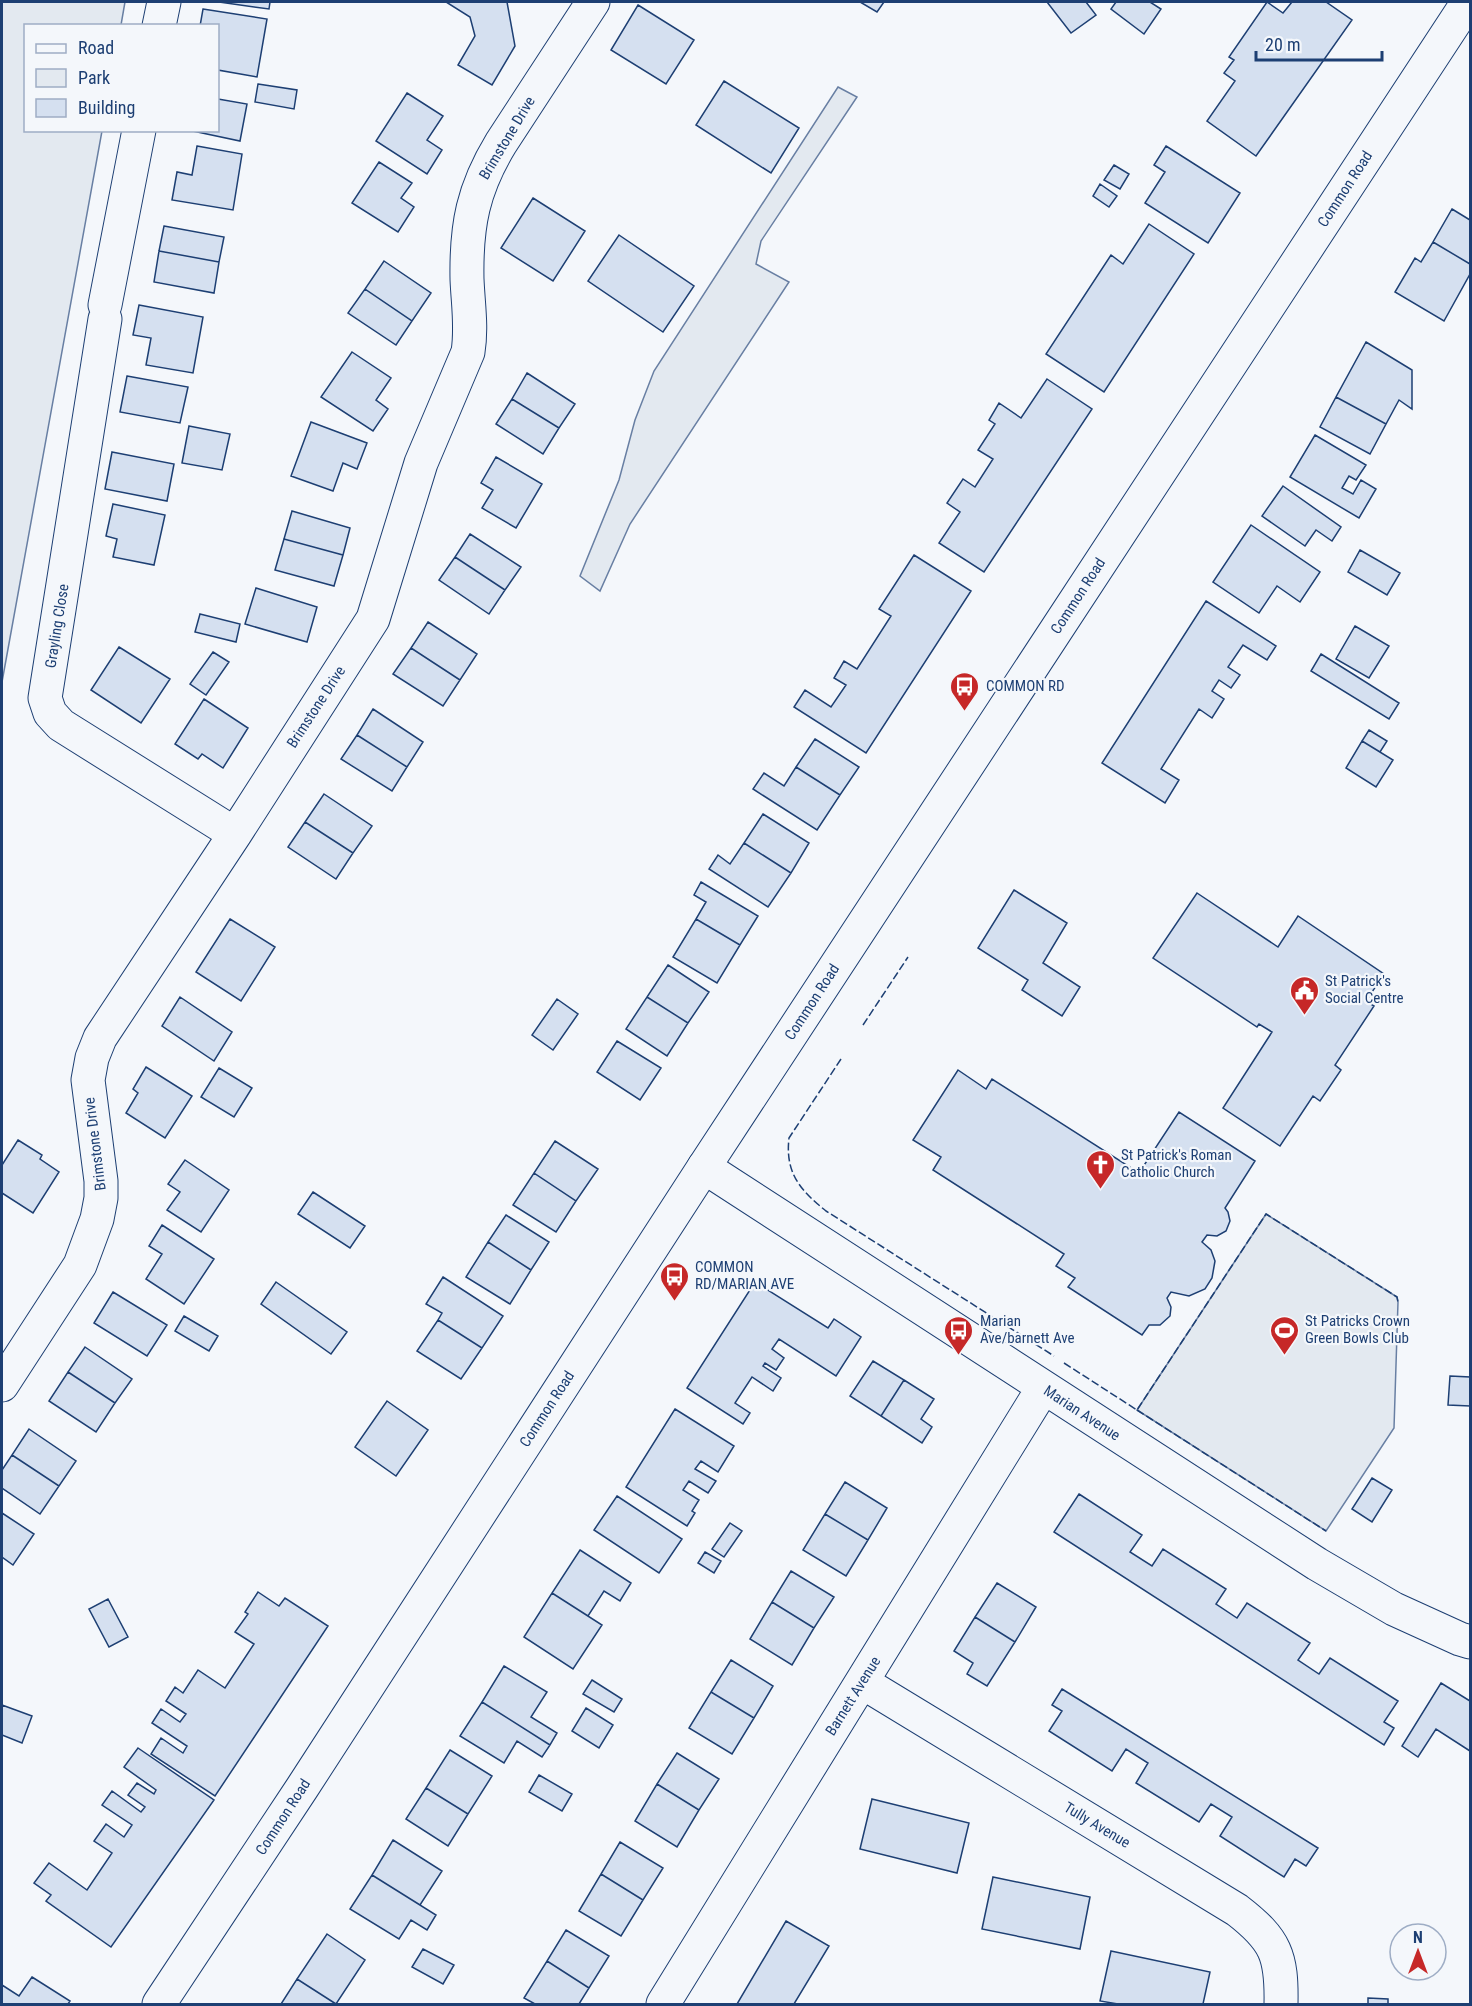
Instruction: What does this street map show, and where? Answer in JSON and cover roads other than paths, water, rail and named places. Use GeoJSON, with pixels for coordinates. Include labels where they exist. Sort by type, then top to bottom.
{"type":"FeatureCollection","features":[{"type":"Feature","properties":{"kind":"street"},"geometry":{"type":"LineString","coordinates":[[159,24],[164,2]]}},
{"type":"Feature","properties":{"kind":"street","name":"Brimstone Drive"},"geometry":{"type":"LineString","coordinates":[[2,1385],[80,1265],[97,1219],[101,1181],[88,1080],[99,1038],[235,834],[372,619],[421,463],[468,352],[471,335],[467,279],[469,222],[477,191],[487,166],[501,143],[593,2]]}},
{"type":"Feature","properties":{"kind":"street","name":"Common Road"},"geometry":{"type":"LineString","coordinates":[[159,2004],[302,1788],[704,1167],[1468,2]]}},
{"type":"Feature","properties":{"kind":"street","name":"Grayling Close"},"geometry":{"type":"LineString","coordinates":[[139,132],[105,312],[45,698],[50,713],[61,725],[235,834]]}},
{"type":"Feature","properties":{"kind":"street","name":"Marian Avenue"},"geometry":{"type":"LineString","coordinates":[[704,1167],[1317,1564],[1394,1608],[1470,1642]]}},
{"type":"Feature","properties":{"kind":"street","name":"Barnett Avenue"},"geometry":{"type":"LineString","coordinates":[[663,2004],[1043,1388]]}},
{"type":"Feature","properties":{"kind":"street","name":"Tully Avenue"},"geometry":{"type":"LineString","coordinates":[[862,1682],[1237,1910],[1259,1928],[1271,1943],[1282,1979],[1281,2004]]}},
{"type":"Feature","properties":{"kind":"place","name":"COMMON RD"},"geometry":{"type":"Point","coordinates":[965,712]}},
{"type":"Feature","properties":{"kind":"place","name":"St Patrick's Social Centre"},"geometry":{"type":"Point","coordinates":[1304,1016]}},
{"type":"Feature","properties":{"kind":"place","name":"St Patrick's Roman Catholic Church"},"geometry":{"type":"Point","coordinates":[1100,1190]}},
{"type":"Feature","properties":{"kind":"place","name":"COMMON RD/MARIAN AVE"},"geometry":{"type":"Point","coordinates":[674,1302]}},
{"type":"Feature","properties":{"kind":"place","name":"Marian Ave/barnett Ave"},"geometry":{"type":"Point","coordinates":[959,1356]}},
{"type":"Feature","properties":{"kind":"place","name":"St Patricks Crown Green Bowls Club"},"geometry":{"type":"Point","coordinates":[1284,1356]}}]}
